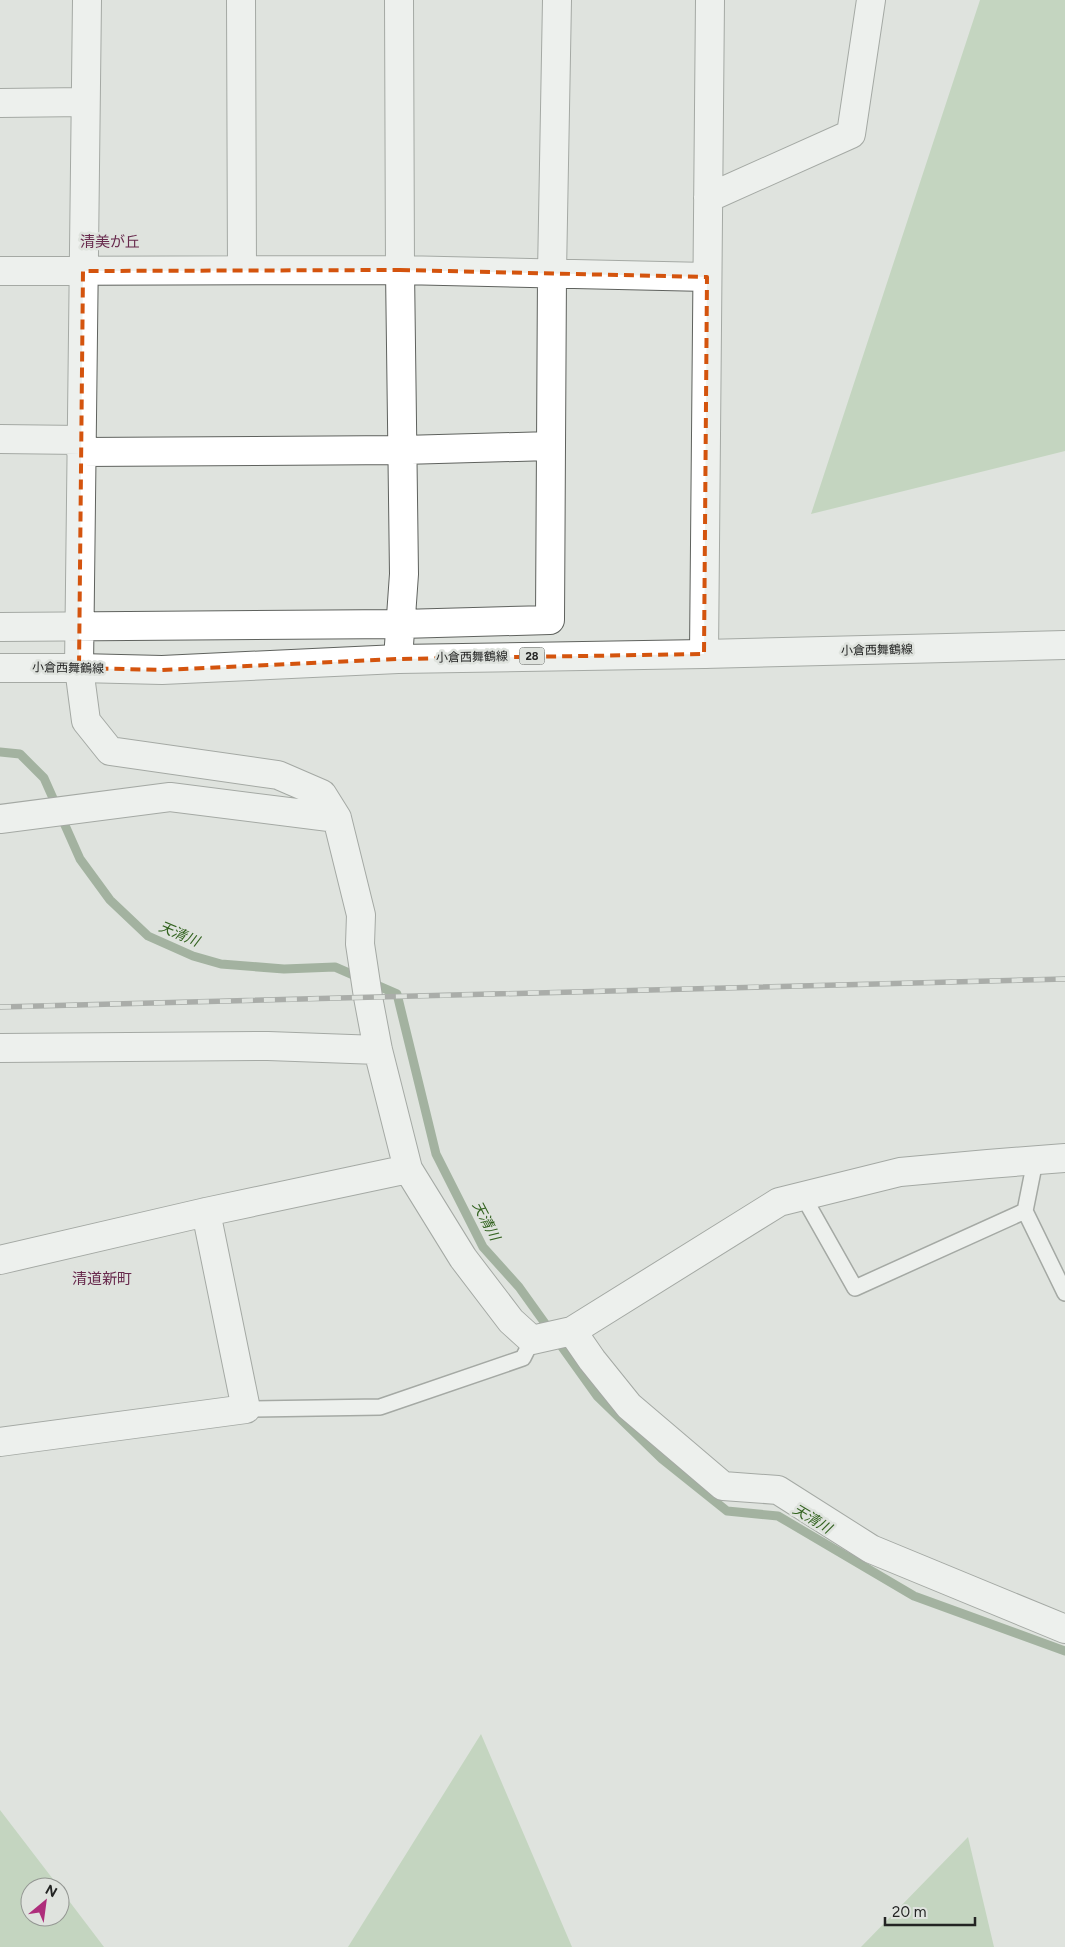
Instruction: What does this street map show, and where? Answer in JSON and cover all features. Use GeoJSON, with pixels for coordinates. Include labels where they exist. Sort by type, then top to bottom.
{"type":"FeatureCollection","features":[{"type":"Feature","properties":{"kind":"street"},"geometry":{"type":"LineString","coordinates":[[87,0],[79,627],[79,668],[86,721],[110,751],[278,775],[322,794],[337,818],[361,915],[360,944],[378,1050],[408,1169],[462,1258],[512,1320],[532,1340],[572,1331],[779,1202],[900,1172],[1065,1158]]}},
{"type":"Feature","properties":{"kind":"street"},"geometry":{"type":"LineString","coordinates":[[241,0],[242,270]]}},
{"type":"Feature","properties":{"kind":"street"},"geometry":{"type":"LineString","coordinates":[[398,659],[404,574],[399,0]]}},
{"type":"Feature","properties":{"kind":"street"},"geometry":{"type":"LineString","coordinates":[[0,627],[401,624],[550,620],[552,273],[557,0]]}},
{"type":"Feature","properties":{"kind":"street"},"geometry":{"type":"LineString","coordinates":[[704,654],[710,0]]}},
{"type":"Feature","properties":{"kind":"street"},"geometry":{"type":"LineString","coordinates":[[708,198],[851,134],[871,0]]}},
{"type":"Feature","properties":{"kind":"street"},"geometry":{"type":"LineString","coordinates":[[0,103],[85,102]]}},
{"type":"Feature","properties":{"kind":"street"},"geometry":{"type":"LineString","coordinates":[[0,271],[400,270],[707,277]]}},
{"type":"Feature","properties":{"kind":"street"},"geometry":{"type":"LineString","coordinates":[[0,439],[81,446],[402,450],[551,446]]}},
{"type":"Feature","properties":{"kind":"street","name":"小倉西舞鶴線"},"geometry":{"type":"LineString","coordinates":[[0,668],[162,670],[398,659],[1065,645]]}},
{"type":"Feature","properties":{"kind":"street"},"geometry":{"type":"LineString","coordinates":[[0,819],[170,797],[337,818]]}},
{"type":"Feature","properties":{"kind":"street"},"geometry":{"type":"LineString","coordinates":[[0,1048],[268,1046],[378,1050]]}},
{"type":"Feature","properties":{"kind":"street"},"geometry":{"type":"LineString","coordinates":[[0,1260],[206,1212],[408,1169]]}},
{"type":"Feature","properties":{"kind":"street"},"geometry":{"type":"LineString","coordinates":[[0,1442],[246,1409],[206,1212]]}},
{"type":"Feature","properties":{"kind":"street"},"geometry":{"type":"LineString","coordinates":[[572,1331],[592,1360],[630,1406],[723,1486],[778,1490],[871,1549],[1065,1629]]}},
{"type":"Feature","properties":{"kind":"lane"},"geometry":{"type":"LineString","coordinates":[[1035,1160],[1025,1211],[1065,1293]]}},
{"type":"Feature","properties":{"kind":"lane"},"geometry":{"type":"LineString","coordinates":[[803,1196],[855,1288],[1025,1211]]}},
{"type":"Feature","properties":{"kind":"lane"},"geometry":{"type":"LineString","coordinates":[[246,1409],[380,1407],[524,1358],[532,1340]]}},
{"type":"Feature","properties":{"kind":"highlighted area"},"geometry":{"type":"Polygon","coordinates":[[[400,270],[707,277],[704,654],[398,659],[162,670],[79,668],[83,271],[400,270]]]}},
{"type":"Feature","properties":{"kind":"green space"},"geometry":{"type":"Polygon","coordinates":[[[980,0],[1065,0],[1065,451],[811,514],[980,0]]]}},
{"type":"Feature","properties":{"kind":"green space"},"geometry":{"type":"Polygon","coordinates":[[[481,1734],[572,1947],[348,1947],[481,1734]]]}},
{"type":"Feature","properties":{"kind":"green space"},"geometry":{"type":"Polygon","coordinates":[[[0,1810],[51,1877],[20,1877],[20,1927],[70,1927],[70,1902],[104,1947],[0,1947],[0,1810]]]}},
{"type":"Feature","properties":{"kind":"green space"},"geometry":{"type":"Polygon","coordinates":[[[968,1837],[994,1947],[861,1947],[968,1837]]]}},
{"type":"Feature","properties":{"kind":"waterway","name":"天清川"},"geometry":{"type":"LineString","coordinates":[[0,752],[20,754],[44,778],[80,859],[110,900],[148,936],[193,956],[221,964],[284,969],[335,967],[397,994],[436,1154],[483,1247],[519,1287],[597,1396],[662,1459],[727,1511],[778,1516],[914,1596],[1065,1651]]}},
{"type":"Feature","properties":{"kind":"railway"},"geometry":{"type":"LineString","coordinates":[[0,1007],[1065,979]]}},
{"type":"Feature","properties":{"kind":"district","name":"清美が丘"},"geometry":{"type":"Point","coordinates":[110,242]}},
{"type":"Feature","properties":{"kind":"district","name":"清道新町"},"geometry":{"type":"Point","coordinates":[102,1279]}}]}
